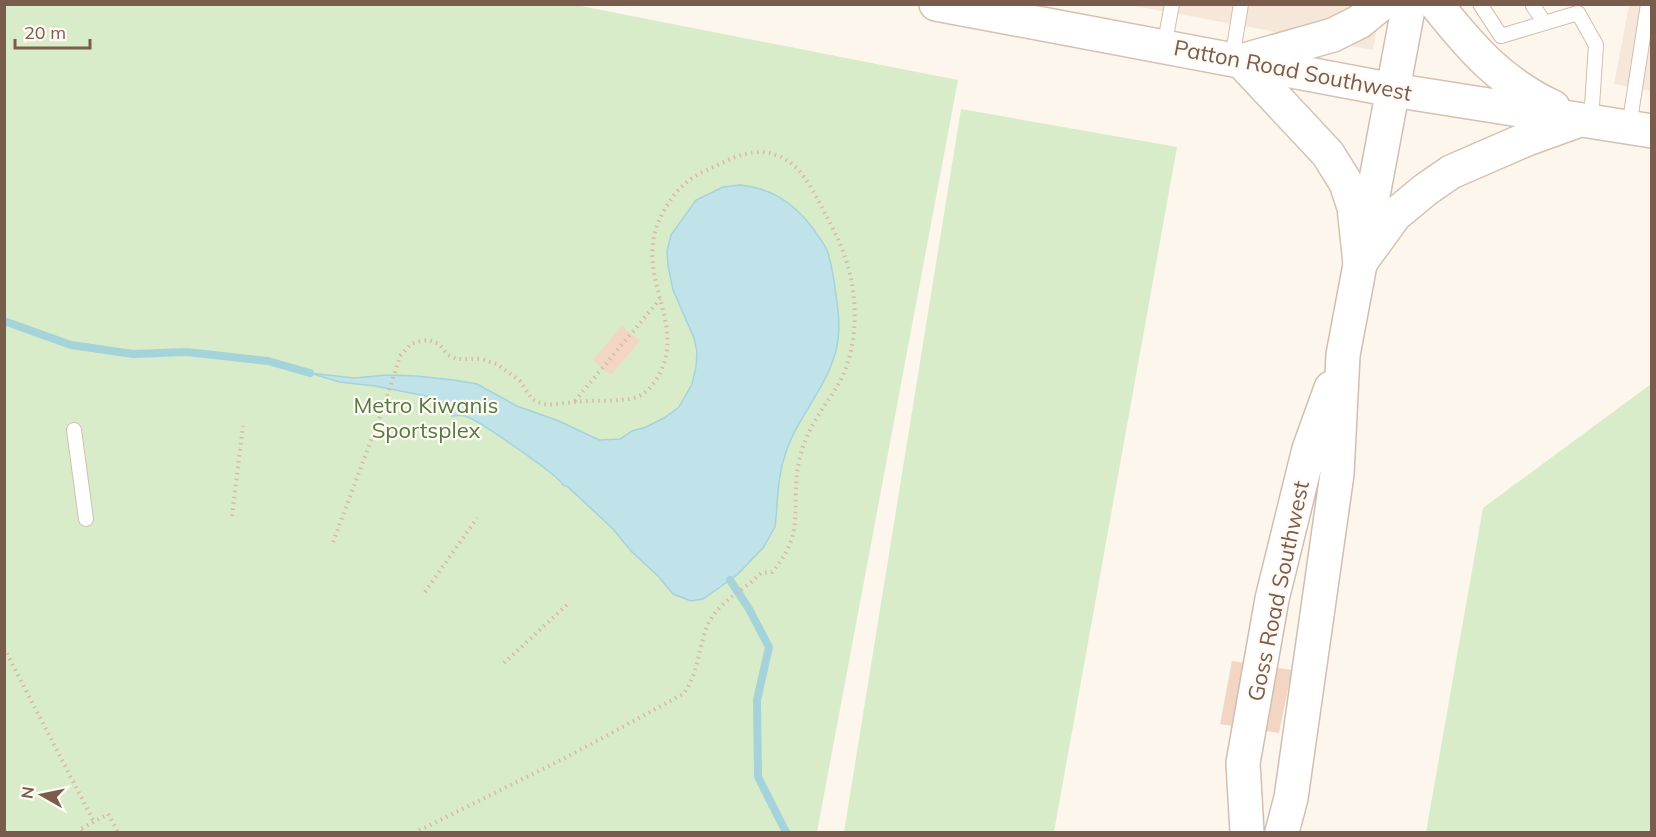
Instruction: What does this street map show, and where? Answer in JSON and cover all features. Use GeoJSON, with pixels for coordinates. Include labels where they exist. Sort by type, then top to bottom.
{"type":"FeatureCollection","features":[{"type":"Feature","properties":{"kind":"main road"},"geometry":{"type":"LineString","coordinates":[[1360,263],[1354,207],[1346,183],[1328,154],[1236,60],[1333,35],[1359,21],[1382,4]]}},
{"type":"Feature","properties":{"kind":"main road","name":"Goss Road Southwest"},"geometry":{"type":"LineString","coordinates":[[1282,832],[1291,798],[1337,474],[1343,355],[1409,4]]}},
{"type":"Feature","properties":{"kind":"main road"},"geometry":{"type":"LineString","coordinates":[[1436,4],[1470,46],[1501,76],[1529,96],[1587,120]]}},
{"type":"Feature","properties":{"kind":"main road","name":"Patton Road Southwest"},"geometry":{"type":"LineString","coordinates":[[951,6],[1393,90],[1640,129]]}},
{"type":"Feature","properties":{"kind":"main road"},"geometry":{"type":"LineString","coordinates":[[1360,263],[1395,215],[1451,172],[1527,140],[1587,120]]}},
{"type":"Feature","properties":{"kind":"main road","name":"Goss Road Southwest"},"geometry":{"type":"LineString","coordinates":[[1246,832],[1243,763],[1272,598],[1309,449],[1343,355]]}},
{"type":"Feature","properties":{"kind":"lane"},"geometry":{"type":"LineString","coordinates":[[1164,46],[1172,4]]}},
{"type":"Feature","properties":{"kind":"lane"},"geometry":{"type":"LineString","coordinates":[[1236,60],[1241,4]]}},
{"type":"Feature","properties":{"kind":"lane"},"geometry":{"type":"LineString","coordinates":[[1480,4],[1501,36],[1545,23],[1575,9],[1596,45],[1587,120]]}},
{"type":"Feature","properties":{"kind":"lane"},"geometry":{"type":"LineString","coordinates":[[1640,129],[1648,4]]}},
{"type":"Feature","properties":{"kind":"lane"},"geometry":{"type":"LineString","coordinates":[[1533,6],[1545,23]]}},
{"type":"Feature","properties":{"kind":"lane"},"geometry":{"type":"LineString","coordinates":[[74,430],[86,519]]}},
{"type":"Feature","properties":{"kind":"path"},"geometry":{"type":"LineString","coordinates":[[333,542],[384,406],[398,361],[411,344],[429,340],[439,344],[448,355],[456,359],[481,359],[497,363],[520,381],[528,394],[537,402],[548,405],[575,401],[630,399],[643,394],[652,385],[664,364],[669,342],[653,274],[651,253],[654,232],[666,207],[680,188],[696,175],[747,153],[775,154],[797,168],[818,200],[845,255],[852,282],[854,315],[848,362],[837,387],[811,426],[802,448],[797,474],[796,524],[792,543],[772,572],[761,573],[750,584],[719,606],[708,625],[690,686],[683,694],[567,757],[416,832]]}},
{"type":"Feature","properties":{"kind":"path"},"geometry":{"type":"LineString","coordinates":[[575,401],[660,299]]}},
{"type":"Feature","properties":{"kind":"path"},"geometry":{"type":"LineString","coordinates":[[232,516],[243,426]]}},
{"type":"Feature","properties":{"kind":"path"},"geometry":{"type":"LineString","coordinates":[[425,592],[477,518]]}},
{"type":"Feature","properties":{"kind":"path"},"geometry":{"type":"LineString","coordinates":[[504,663],[570,602]]}},
{"type":"Feature","properties":{"kind":"path"},"geometry":{"type":"LineString","coordinates":[[4,648],[94,822]]}},
{"type":"Feature","properties":{"kind":"path"},"geometry":{"type":"LineString","coordinates":[[81,832],[79,830],[108,814],[118,832]]}},
{"type":"Feature","properties":{"kind":"shaded area"},"geometry":{"type":"Polygon","coordinates":[[[1129,5],[1381,5],[1373,50],[1129,5]]]}},
{"type":"Feature","properties":{"kind":"shaded area"},"geometry":{"type":"Polygon","coordinates":[[[1629,5],[1651,5],[1651,91],[1614,84],[1629,5]]]}},
{"type":"Feature","properties":{"kind":"green space","name":"Metro Kiwanis Sportsplex"},"geometry":{"type":"Polygon","coordinates":[[[5,5],[576,5],[958,80],[817,832],[5,832],[5,5]]]}},
{"type":"Feature","properties":{"kind":"green space"},"geometry":{"type":"Polygon","coordinates":[[[961,109],[1177,147],[1054,832],[844,832],[961,109]]]}},
{"type":"Feature","properties":{"kind":"green space"},"geometry":{"type":"Polygon","coordinates":[[[1651,384],[1651,832],[1426,832],[1483,508],[1651,384]]]}},
{"type":"Feature","properties":{"kind":"water"},"geometry":{"type":"Polygon","coordinates":[[[740,185],[762,189],[781,198],[805,218],[822,241],[829,255],[834,278],[839,332],[835,354],[825,380],[796,429],[782,464],[775,527],[763,548],[737,575],[703,599],[691,601],[673,594],[613,529],[568,487],[486,427],[463,416],[452,416],[453,409],[431,397],[375,386],[339,382],[310,373],[354,378],[387,375],[416,376],[477,384],[517,406],[559,421],[599,440],[620,439],[632,431],[664,418],[679,407],[692,384],[697,352],[694,338],[673,290],[667,251],[671,235],[696,200],[723,187],[740,185]]]}},
{"type":"Feature","properties":{"kind":"building"},"geometry":{"type":"Polygon","coordinates":[[[622,326],[640,341],[611,375],[593,360],[622,326]]]}},
{"type":"Feature","properties":{"kind":"building"},"geometry":{"type":"Polygon","coordinates":[[[1232,661],[1292,670],[1279,733],[1220,724],[1232,661]]]}},
{"type":"Feature","properties":{"kind":"waterway"},"geometry":{"type":"LineString","coordinates":[[4,321],[71,345],[133,354],[187,352],[268,361],[310,373]]}},
{"type":"Feature","properties":{"kind":"waterway"},"geometry":{"type":"LineString","coordinates":[[730,580],[749,609],[769,647],[757,700],[758,777],[786,832]]}}]}
